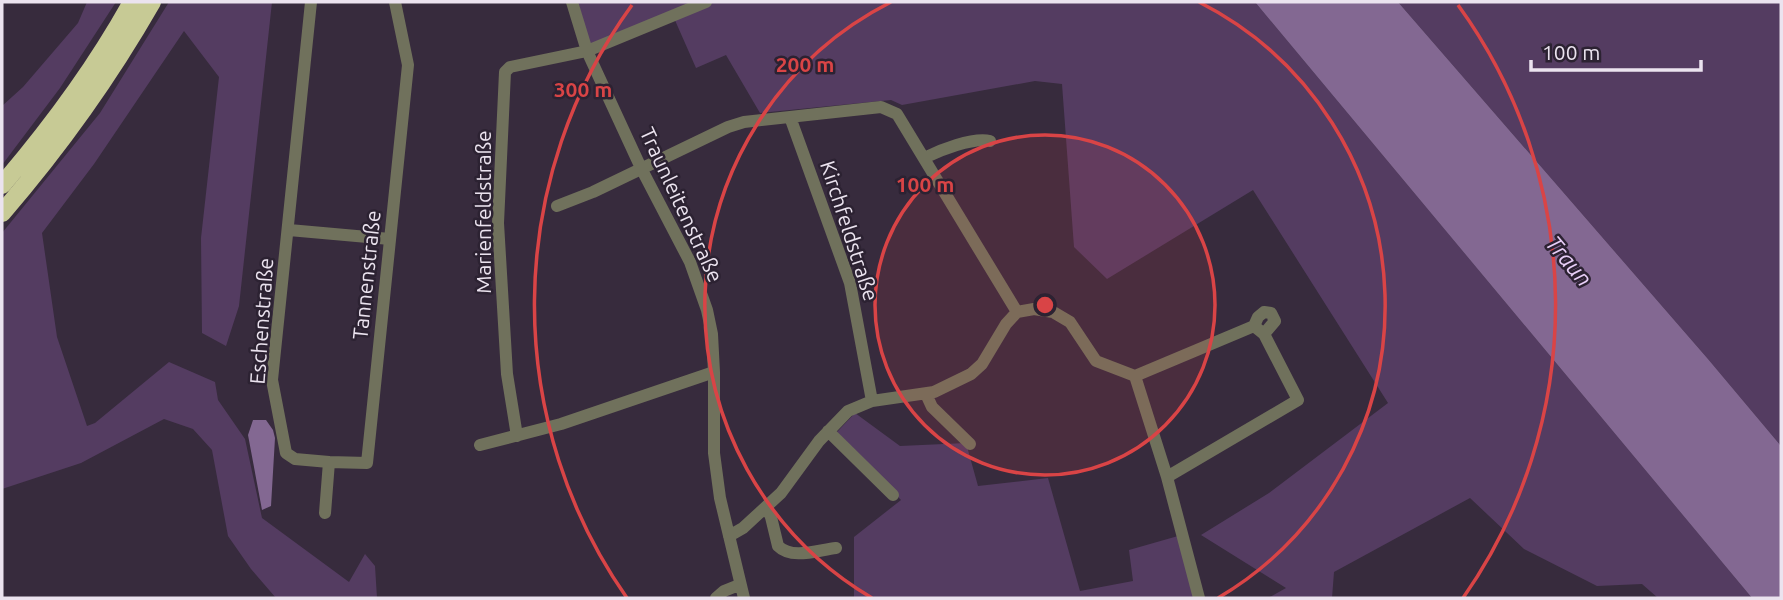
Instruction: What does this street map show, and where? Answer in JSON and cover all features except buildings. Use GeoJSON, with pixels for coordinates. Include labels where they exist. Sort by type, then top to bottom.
{"type":"FeatureCollection","features":[{"type":"Feature","properties":{"kind":"highway"},"geometry":{"type":"LineString","coordinates":[[2,185],[61,111],[132,2]]}},
{"type":"Feature","properties":{"kind":"highway"},"geometry":{"type":"LineString","coordinates":[[2,213],[77,120],[152,2]]}},
{"type":"Feature","properties":{"kind":"street","name":"Eschenstraße"},"geometry":{"type":"LineString","coordinates":[[312,2],[272,380],[286,453],[295,459],[329,462]]}},
{"type":"Feature","properties":{"kind":"street","name":"Tannenstraße"},"geometry":{"type":"LineString","coordinates":[[329,462],[368,463],[408,65],[395,2]]}},
{"type":"Feature","properties":{"kind":"street","name":"Traunleitenstraße"},"geometry":{"type":"LineString","coordinates":[[572,2],[587,51],[700,287],[712,334],[714,453],[720,498],[742,592]]}},
{"type":"Feature","properties":{"kind":"street"},"geometry":{"type":"LineString","coordinates":[[587,51],[706,2]]}},
{"type":"Feature","properties":{"kind":"street","name":"Marienfeldstraße"},"geometry":{"type":"LineString","coordinates":[[517,436],[507,373],[498,223],[505,72],[510,67],[587,51]]}},
{"type":"Feature","properties":{"kind":"street"},"geometry":{"type":"LineString","coordinates":[[557,206],[727,127],[744,122],[881,107],[897,114],[1017,312]]}},
{"type":"Feature","properties":{"kind":"street","name":"Kirchfeldstraße"},"geometry":{"type":"LineString","coordinates":[[790,117],[850,283],[872,401]]}},
{"type":"Feature","properties":{"kind":"street"},"geometry":{"type":"LineString","coordinates":[[924,158],[938,151],[982,139],[990,141]]}},
{"type":"Feature","properties":{"kind":"street","name":"Eschenstraße"},"geometry":{"type":"LineString","coordinates":[[289,230],[390,239]]}},
{"type":"Feature","properties":{"kind":"street"},"geometry":{"type":"LineString","coordinates":[[729,536],[736,534],[767,508],[793,479],[828,431],[848,411],[872,401],[926,394],[951,385],[977,369],[1017,312],[1034,309],[1052,312],[1070,322],[1096,361],[1135,376],[1259,330],[1298,400],[1167,477]]}},
{"type":"Feature","properties":{"kind":"street"},"geometry":{"type":"LineString","coordinates":[[480,445],[561,424],[714,372]]}},
{"type":"Feature","properties":{"kind":"street"},"geometry":{"type":"LineString","coordinates":[[1135,376],[1167,477],[1199,598]]}},
{"type":"Feature","properties":{"kind":"street"},"geometry":{"type":"LineString","coordinates":[[926,394],[932,407],[970,444]]}},
{"type":"Feature","properties":{"kind":"street"},"geometry":{"type":"LineString","coordinates":[[828,431],[893,495]]}},
{"type":"Feature","properties":{"kind":"street"},"geometry":{"type":"LineString","coordinates":[[325,513],[329,462]]}},
{"type":"Feature","properties":{"kind":"street"},"geometry":{"type":"LineString","coordinates":[[767,508],[781,550],[799,553],[836,548]]}},
{"type":"Feature","properties":{"kind":"street"},"geometry":{"type":"LineString","coordinates":[[716,598],[724,591],[742,592]]}},
{"type":"Feature","properties":{"kind":"shaded area"},"geometry":{"type":"Polygon","coordinates":[[[87,2],[116,2],[60,88],[2,165],[2,106],[23,87],[78,23],[87,2]]]}},
{"type":"Feature","properties":{"kind":"shaded area"},"geometry":{"type":"Polygon","coordinates":[[[169,2],[272,2],[239,306],[226,346],[202,333],[201,238],[219,77],[184,31],[94,164],[42,233],[57,337],[87,426],[95,423],[169,362],[215,382],[218,400],[245,439],[262,518],[349,582],[365,554],[375,566],[377,598],[276,598],[228,536],[212,450],[193,429],[164,419],[81,463],[2,489],[2,233],[100,113],[169,2]]]}},
{"type":"Feature","properties":{"kind":"shaded area"},"geometry":{"type":"Polygon","coordinates":[[[578,2],[1255,2],[1752,598],[1658,598],[1642,584],[1597,586],[1524,549],[1470,498],[1334,572],[1332,598],[1268,598],[1286,588],[1201,535],[1269,493],[1388,403],[1253,190],[1107,279],[1074,247],[1062,84],[1035,81],[902,105],[891,100],[760,113],[726,55],[696,68],[674,18],[591,48],[578,2]]]}},
{"type":"Feature","properties":{"kind":"shaded area"},"geometry":{"type":"Polygon","coordinates":[[[1398,2],[1781,2],[1781,446],[1708,359],[1398,2]]]}},
{"type":"Feature","properties":{"kind":"shaded area"},"geometry":{"type":"Polygon","coordinates":[[[855,413],[900,446],[966,443],[978,486],[1048,478],[1080,591],[1133,581],[1129,550],[1178,536],[1195,598],[854,598],[854,537],[901,500],[837,432],[855,413]]]}},
{"type":"Feature","properties":{"kind":"water","name":"Traun"},"geometry":{"type":"Polygon","coordinates":[[[1255,2],[1398,2],[1781,446],[1781,598],[1752,598],[1255,2]]]}},
{"type":"Feature","properties":{"kind":"water"},"geometry":{"type":"Polygon","coordinates":[[[253,420],[266,420],[275,438],[271,506],[262,510],[248,435],[253,420]]]}}]}
